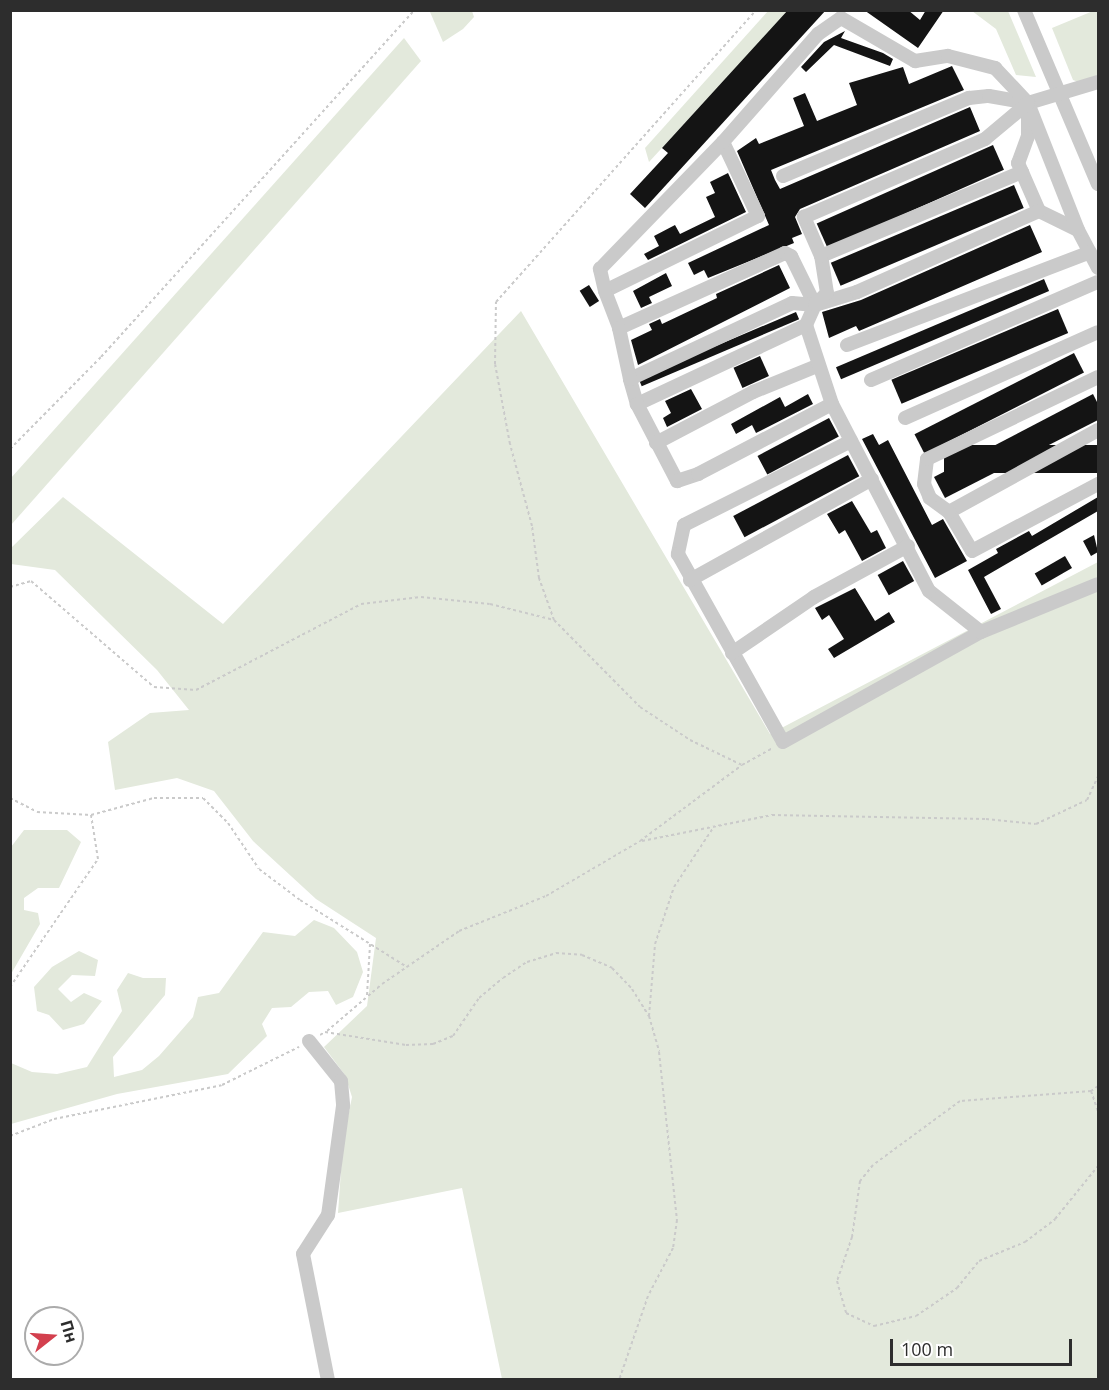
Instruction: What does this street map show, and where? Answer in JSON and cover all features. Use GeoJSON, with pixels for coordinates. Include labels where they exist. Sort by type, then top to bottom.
{"type":"FeatureCollection","features":[{"type":"Feature","properties":{"kind":"street"},"geometry":{"type":"LineString","coordinates":[[1024,10],[1098,184]]}},
{"type":"Feature","properties":{"kind":"street"},"geometry":{"type":"LineString","coordinates":[[832,404],[698,474],[677,481],[637,404],[619,328],[605,291],[600,269],[723,142],[818,34],[841,18],[915,61],[948,56],[994,68],[1028,103],[1078,230],[1098,268]]}},
{"type":"Feature","properties":{"kind":"street"},"geometry":{"type":"LineString","coordinates":[[981,632],[929,591],[908,546],[832,404],[806,325],[815,305],[826,292],[821,256],[804,217],[985,139],[1028,103],[1098,82]]}},
{"type":"Feature","properties":{"kind":"street"},"geometry":{"type":"LineString","coordinates":[[783,176],[969,98],[989,96],[1028,103]]}},
{"type":"Feature","properties":{"kind":"street"},"geometry":{"type":"LineString","coordinates":[[1028,103],[1028,136],[1018,163],[1039,211],[1078,230]]}},
{"type":"Feature","properties":{"kind":"street"},"geometry":{"type":"LineString","coordinates":[[605,291],[758,216],[723,142]]}},
{"type":"Feature","properties":{"kind":"street"},"geometry":{"type":"LineString","coordinates":[[821,256],[1022,172]]}},
{"type":"Feature","properties":{"kind":"street"},"geometry":{"type":"LineString","coordinates":[[630,379],[792,303],[815,305],[856,292],[1039,211]]}},
{"type":"Feature","properties":{"kind":"street"},"geometry":{"type":"LineString","coordinates":[[847,345],[1090,252]]}},
{"type":"Feature","properties":{"kind":"street"},"geometry":{"type":"LineString","coordinates":[[619,328],[785,253],[791,256],[815,305]]}},
{"type":"Feature","properties":{"kind":"street"},"geometry":{"type":"LineString","coordinates":[[871,380],[1098,282]]}},
{"type":"Feature","properties":{"kind":"street"},"geometry":{"type":"LineString","coordinates":[[637,404],[806,325]]}},
{"type":"Feature","properties":{"kind":"street"},"geometry":{"type":"LineString","coordinates":[[905,418],[1098,332]]}},
{"type":"Feature","properties":{"kind":"street"},"geometry":{"type":"LineString","coordinates":[[656,443],[753,392],[818,366]]}},
{"type":"Feature","properties":{"kind":"street"},"geometry":{"type":"LineString","coordinates":[[1098,378],[927,459],[924,484],[930,498],[949,512],[972,551],[1098,484]]}},
{"type":"Feature","properties":{"kind":"street"},"geometry":{"type":"LineString","coordinates":[[949,512],[1098,430]]}},
{"type":"Feature","properties":{"kind":"street"},"geometry":{"type":"LineString","coordinates":[[851,441],[684,525],[678,554],[690,580],[783,742],[981,632],[1098,584]]}},
{"type":"Feature","properties":{"kind":"street"},"geometry":{"type":"LineString","coordinates":[[690,580],[872,479]]}},
{"type":"Feature","properties":{"kind":"street"},"geometry":{"type":"LineString","coordinates":[[732,653],[814,597],[908,546]]}},
{"type":"Feature","properties":{"kind":"street"},"geometry":{"type":"LineString","coordinates":[[309,1041],[341,1081],[342,1098],[328,1215],[303,1254],[328,1380]]}},
{"type":"Feature","properties":{"kind":"path"},"geometry":{"type":"LineString","coordinates":[[10,449],[101,357],[415,10]]}},
{"type":"Feature","properties":{"kind":"path"},"geometry":{"type":"LineString","coordinates":[[742,765],[690,740],[639,707],[554,620],[540,578],[532,526],[510,444],[495,364],[496,302],[756,10]]}},
{"type":"Feature","properties":{"kind":"path"},"geometry":{"type":"LineString","coordinates":[[10,587],[31,580],[154,687],[196,690],[361,604],[421,597],[490,604],[554,620]]}},
{"type":"Feature","properties":{"kind":"path"},"geometry":{"type":"LineString","coordinates":[[10,1136],[54,1119],[222,1085],[267,1066],[325,1032],[367,997],[459,931],[546,896],[640,842],[742,765],[783,742]]}},
{"type":"Feature","properties":{"kind":"path"},"geometry":{"type":"LineString","coordinates":[[640,842],[772,815],[905,816],[1036,824],[1087,800],[1098,776]]}},
{"type":"Feature","properties":{"kind":"path"},"geometry":{"type":"LineString","coordinates":[[10,798],[37,812],[91,814],[154,798],[203,798],[228,823],[259,869],[407,967]]}},
{"type":"Feature","properties":{"kind":"path"},"geometry":{"type":"LineString","coordinates":[[10,987],[98,860],[91,814]]}},
{"type":"Feature","properties":{"kind":"path"},"geometry":{"type":"LineString","coordinates":[[649,1016],[655,944],[674,887],[713,828]]}},
{"type":"Feature","properties":{"kind":"path"},"geometry":{"type":"LineString","coordinates":[[367,997],[370,944]]}},
{"type":"Feature","properties":{"kind":"path"},"geometry":{"type":"LineString","coordinates":[[325,1032],[406,1045],[433,1044],[453,1036],[479,998],[503,978],[527,962],[556,953],[582,956],[612,968],[633,989],[649,1016],[659,1052],[671,1137],[677,1220],[673,1248],[648,1296],[619,1380]]}},
{"type":"Feature","properties":{"kind":"path"},"geometry":{"type":"LineString","coordinates":[[1098,1086],[1091,1091],[960,1101],[873,1165],[860,1181],[852,1237],[837,1281],[846,1313],[874,1326],[916,1316],[957,1288],[979,1261],[1025,1242],[1055,1219],[1098,1166]]}},
{"type":"Feature","properties":{"kind":"path"},"geometry":{"type":"LineString","coordinates":[[1091,1091],[1098,1111]]}},
{"type":"Feature","properties":{"kind":"shaded area"},"geometry":{"type":"Polygon","coordinates":[[[472,11],[474,17],[463,29],[443,42],[430,12],[472,11]]]}},
{"type":"Feature","properties":{"kind":"shaded area"},"geometry":{"type":"Polygon","coordinates":[[[768,11],[788,11],[649,162],[645,148],[768,11]]]}},
{"type":"Feature","properties":{"kind":"shaded area"},"geometry":{"type":"Polygon","coordinates":[[[972,11],[1008,11],[1036,77],[1016,75],[996,29],[972,11]]]}},
{"type":"Feature","properties":{"kind":"shaded area"},"geometry":{"type":"Polygon","coordinates":[[[1098,11],[1098,75],[1081,83],[1073,80],[1052,28],[1098,11]]]}},
{"type":"Feature","properties":{"kind":"shaded area"},"geometry":{"type":"Polygon","coordinates":[[[404,38],[421,61],[11,525],[11,478],[404,38]]]}},
{"type":"Feature","properties":{"kind":"shaded area"},"geometry":{"type":"Polygon","coordinates":[[[521,311],[770,734],[1098,562],[1098,1379],[502,1379],[462,1188],[338,1213],[343,1142],[352,1097],[345,1075],[324,1047],[367,1006],[376,938],[316,899],[253,841],[214,791],[177,778],[115,790],[108,742],[150,713],[189,710],[157,670],[55,570],[11,564],[11,548],[63,497],[223,624],[521,311]]]}},
{"type":"Feature","properties":{"kind":"shaded area"},"geometry":{"type":"Polygon","coordinates":[[[24,830],[67,830],[81,842],[59,888],[38,888],[24,898],[24,910],[38,913],[40,924],[11,974],[11,847],[24,830]]]}},
{"type":"Feature","properties":{"kind":"shaded area"},"geometry":{"type":"Polygon","coordinates":[[[314,920],[334,928],[357,952],[363,972],[353,997],[336,1005],[328,991],[309,992],[291,1007],[272,1008],[262,1024],[267,1036],[228,1074],[117,1094],[11,1124],[11,1063],[32,1072],[57,1074],[87,1067],[122,1011],[117,990],[128,973],[143,978],[166,978],[165,995],[113,1057],[114,1077],[142,1070],[159,1056],[193,1017],[198,997],[219,993],[263,932],[295,936],[314,920]]]}},
{"type":"Feature","properties":{"kind":"shaded area"},"geometry":{"type":"Polygon","coordinates":[[[79,951],[98,960],[95,976],[72,975],[58,989],[71,1002],[84,993],[102,1001],[84,1024],[63,1030],[49,1015],[37,1011],[34,987],[52,967],[79,951]]]}},
{"type":"Feature","properties":{"kind":"building"},"geometry":{"type":"Polygon","coordinates":[[[788,10],[826,10],[645,208],[630,194],[668,153],[662,148],[788,10]]]}},
{"type":"Feature","properties":{"kind":"building"},"geometry":{"type":"Polygon","coordinates":[[[864,10],[908,10],[920,20],[926,10],[944,10],[918,48],[864,10]]]}},
{"type":"Feature","properties":{"kind":"building"},"geometry":{"type":"Polygon","coordinates":[[[845,31],[841,38],[883,53],[893,59],[890,66],[834,45],[806,72],[801,67],[824,42],[845,31]]]}},
{"type":"Feature","properties":{"kind":"building"},"geometry":{"type":"Polygon","coordinates":[[[952,66],[964,90],[771,170],[775,180],[780,189],[970,107],[980,131],[800,209],[795,217],[802,234],[792,238],[794,243],[708,278],[704,270],[694,275],[688,263],[769,225],[737,151],[756,138],[759,144],[804,126],[793,98],[805,93],[817,121],[857,105],[849,83],[903,67],[909,84],[952,66]]]}},
{"type":"Feature","properties":{"kind":"building"},"geometry":{"type":"Polygon","coordinates":[[[993,145],[1004,170],[828,248],[817,224],[993,145]]]}},
{"type":"Feature","properties":{"kind":"building"},"geometry":{"type":"Polygon","coordinates":[[[728,173],[746,212],[648,260],[644,254],[659,246],[654,236],[675,225],[680,234],[715,217],[706,197],[715,193],[710,182],[728,173]]]}},
{"type":"Feature","properties":{"kind":"building"},"geometry":{"type":"Polygon","coordinates":[[[1014,185],[1024,208],[841,286],[831,263],[1014,185]]]}},
{"type":"Feature","properties":{"kind":"building"},"geometry":{"type":"Polygon","coordinates":[[[1030,225],[1042,252],[859,331],[856,326],[829,338],[822,312],[861,300],[1030,225]]]}},
{"type":"Feature","properties":{"kind":"building"},"geometry":{"type":"Polygon","coordinates":[[[779,265],[790,288],[638,365],[631,340],[652,330],[649,324],[660,319],[662,324],[717,298],[716,294],[779,265]]]}},
{"type":"Feature","properties":{"kind":"building"},"geometry":{"type":"Polygon","coordinates":[[[666,273],[672,286],[649,297],[652,303],[641,308],[633,291],[666,273]]]}},
{"type":"Feature","properties":{"kind":"building"},"geometry":{"type":"Polygon","coordinates":[[[1044,279],[1049,291],[841,379],[836,367],[1044,279]]]}},
{"type":"Feature","properties":{"kind":"building"},"geometry":{"type":"Polygon","coordinates":[[[589,285],[599,301],[590,307],[580,291],[589,285]]]}},
{"type":"Feature","properties":{"kind":"building"},"geometry":{"type":"Polygon","coordinates":[[[1058,309],[1068,333],[902,404],[891,380],[1058,309]]]}},
{"type":"Feature","properties":{"kind":"building"},"geometry":{"type":"Polygon","coordinates":[[[796,312],[799,319],[642,386],[639,379],[796,312]]]}},
{"type":"Feature","properties":{"kind":"building"},"geometry":{"type":"Polygon","coordinates":[[[1074,353],[1084,373],[924,454],[915,434],[1074,353]]]}},
{"type":"Feature","properties":{"kind":"building"},"geometry":{"type":"Polygon","coordinates":[[[760,356],[769,376],[742,388],[734,368],[760,356]]]}},
{"type":"Feature","properties":{"kind":"building"},"geometry":{"type":"Polygon","coordinates":[[[691,389],[702,409],[667,427],[663,418],[671,413],[665,401],[691,389]]]}},
{"type":"Feature","properties":{"kind":"building"},"geometry":{"type":"Polygon","coordinates":[[[808,394],[813,404],[756,433],[752,425],[736,434],[731,424],[780,397],[785,407],[808,394]]]}},
{"type":"Feature","properties":{"kind":"building"},"geometry":{"type":"Polygon","coordinates":[[[1093,394],[1098,404],[1098,420],[945,498],[934,477],[1093,394]]]}},
{"type":"Feature","properties":{"kind":"building"},"geometry":{"type":"Polygon","coordinates":[[[829,418],[839,437],[767,475],[757,456],[829,418]]]}},
{"type":"Feature","properties":{"kind":"building"},"geometry":{"type":"Polygon","coordinates":[[[873,434],[879,445],[888,440],[932,525],[943,519],[967,561],[935,578],[862,439],[873,434]]]}},
{"type":"Feature","properties":{"kind":"building"},"geometry":{"type":"Polygon","coordinates":[[[944,445],[1098,445],[1098,473],[944,473],[944,445]]]}},
{"type":"Feature","properties":{"kind":"building"},"geometry":{"type":"Polygon","coordinates":[[[848,455],[859,476],[744,537],[733,516],[848,455]]]}},
{"type":"Feature","properties":{"kind":"building"},"geometry":{"type":"Polygon","coordinates":[[[1098,497],[1098,511],[984,577],[1001,609],[991,614],[968,570],[998,553],[996,549],[1029,531],[1032,536],[1098,497]]]}},
{"type":"Feature","properties":{"kind":"building"},"geometry":{"type":"Polygon","coordinates":[[[852,501],[871,533],[877,530],[886,548],[862,561],[845,530],[839,534],[827,514],[852,501]]]}},
{"type":"Feature","properties":{"kind":"building"},"geometry":{"type":"Polygon","coordinates":[[[1094,535],[1098,552],[1091,556],[1083,541],[1094,535]]]}},
{"type":"Feature","properties":{"kind":"building"},"geometry":{"type":"Polygon","coordinates":[[[1065,556],[1072,568],[1042,586],[1035,574],[1065,556]]]}},
{"type":"Feature","properties":{"kind":"building"},"geometry":{"type":"Polygon","coordinates":[[[903,561],[914,581],[889,595],[878,575],[903,561]]]}},
{"type":"Feature","properties":{"kind":"building"},"geometry":{"type":"Polygon","coordinates":[[[855,588],[875,621],[889,612],[895,622],[834,658],[828,649],[844,639],[829,615],[822,620],[815,608],[855,588]]]}}]}
